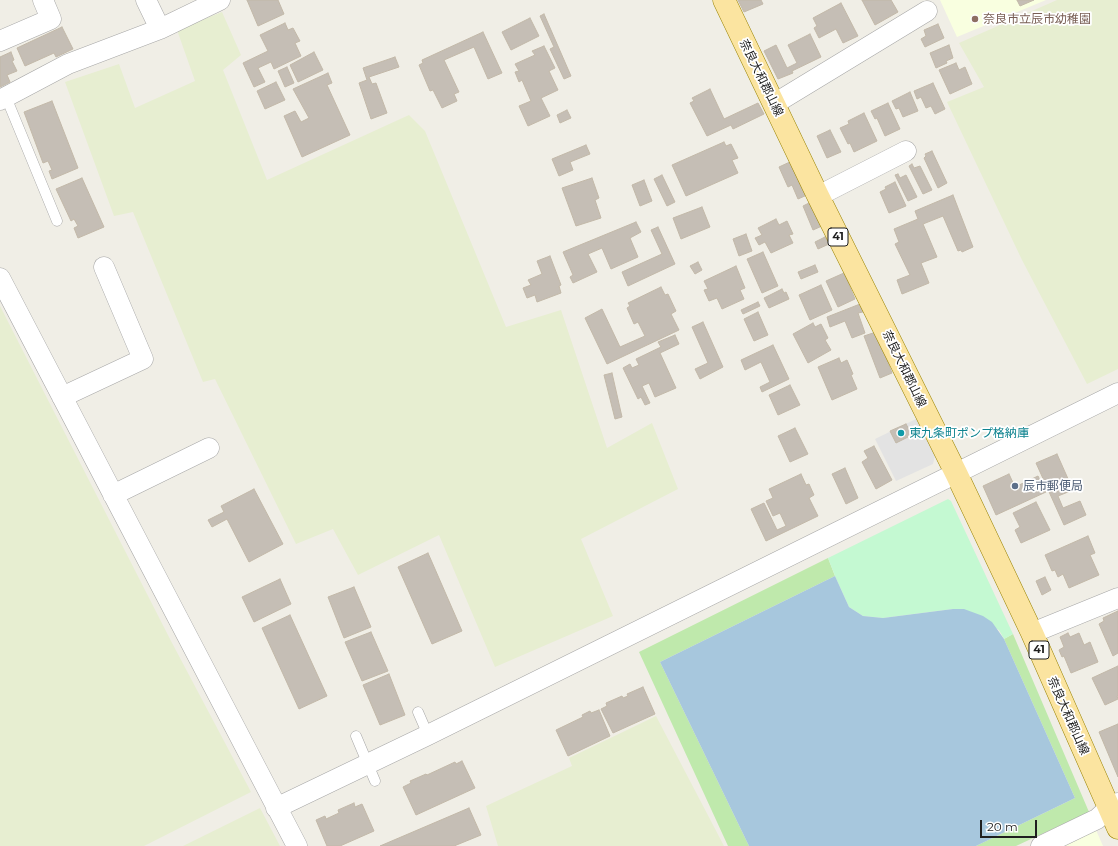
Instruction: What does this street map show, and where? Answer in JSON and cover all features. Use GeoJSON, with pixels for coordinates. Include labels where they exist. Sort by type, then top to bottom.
{"type":"FeatureCollection","features":[{"type":"Feature","properties":{"kind":"main road","name":"奈良大和郡山線"},"geometry":{"type":"LineString","coordinates":[[724,0],[818,196],[956,473],[1113,806],[1118,828]]}},
{"type":"Feature","properties":{"kind":"street"},"geometry":{"type":"LineString","coordinates":[[0,41],[51,19],[43,0]]}},
{"type":"Feature","properties":{"kind":"street"},"geometry":{"type":"LineString","coordinates":[[146,0],[160,29]]}},
{"type":"Feature","properties":{"kind":"street"},"geometry":{"type":"LineString","coordinates":[[3,99],[68,64],[160,29],[220,0]]}},
{"type":"Feature","properties":{"kind":"street"},"geometry":{"type":"LineString","coordinates":[[774,104],[927,10]]}},
{"type":"Feature","properties":{"kind":"street"},"geometry":{"type":"LineString","coordinates":[[818,196],[906,151]]}},
{"type":"Feature","properties":{"kind":"street"},"geometry":{"type":"LineString","coordinates":[[62,398],[143,359],[104,267]]}},
{"type":"Feature","properties":{"kind":"street"},"geometry":{"type":"LineString","coordinates":[[0,278],[297,846]]}},
{"type":"Feature","properties":{"kind":"street"},"geometry":{"type":"LineString","coordinates":[[276,808],[372,772],[428,735],[1118,393]]}},
{"type":"Feature","properties":{"kind":"street"},"geometry":{"type":"LineString","coordinates":[[113,495],[208,448]]}},
{"type":"Feature","properties":{"kind":"street"},"geometry":{"type":"LineString","coordinates":[[1032,633],[1118,598]]}},
{"type":"Feature","properties":{"kind":"street"},"geometry":{"type":"LineString","coordinates":[[1041,846],[1097,819],[1113,806]]}},
{"type":"Feature","properties":{"kind":"lane"},"geometry":{"type":"LineString","coordinates":[[3,99],[57,221]]}},
{"type":"Feature","properties":{"kind":"lane"},"geometry":{"type":"LineString","coordinates":[[418,712],[428,735]]}},
{"type":"Feature","properties":{"kind":"lane"},"geometry":{"type":"LineString","coordinates":[[356,736],[372,772]]}},
{"type":"Feature","properties":{"kind":"shaded area","name":"奈良市立辰市幼稚園"},"geometry":{"type":"Polygon","coordinates":[[[940,0],[1046,0],[957,37],[940,0]]]}},
{"type":"Feature","properties":{"kind":"shaded area"},"geometry":{"type":"Polygon","coordinates":[[[1057,0],[1118,0],[1118,369],[1087,384],[1022,260],[947,102],[984,87],[959,43],[1057,0]]]}},
{"type":"Feature","properties":{"kind":"shaded area"},"geometry":{"type":"Polygon","coordinates":[[[222,12],[241,55],[223,70],[267,180],[409,115],[425,131],[506,327],[561,310],[607,448],[652,423],[678,489],[581,539],[613,616],[495,667],[439,535],[358,575],[333,529],[296,544],[215,379],[203,382],[133,212],[114,216],[65,82],[119,64],[135,108],[195,81],[177,30],[222,12]]]}},
{"type":"Feature","properties":{"kind":"shaded area"},"geometry":{"type":"Polygon","coordinates":[[[0,306],[171,641],[251,792],[144,846],[0,846],[0,306]]]}},
{"type":"Feature","properties":{"kind":"shaded area"},"geometry":{"type":"Polygon","coordinates":[[[918,418],[935,456],[933,464],[896,481],[875,439],[918,418]]]}},
{"type":"Feature","properties":{"kind":"shaded area"},"geometry":{"type":"Polygon","coordinates":[[[656,716],[724,846],[498,846],[486,806],[572,766],[569,758],[656,716]]]}},
{"type":"Feature","properties":{"kind":"shaded area"},"geometry":{"type":"Polygon","coordinates":[[[260,808],[280,846],[183,846],[260,808]]]}},
{"type":"Feature","properties":{"kind":"shaded area"},"geometry":{"type":"Polygon","coordinates":[[[1096,830],[1103,846],[1062,846],[1096,830]]]}},
{"type":"Feature","properties":{"kind":"green space"},"geometry":{"type":"Polygon","coordinates":[[[948,499],[951,501],[1013,634],[1004,639],[999,630],[953,609],[883,618],[863,616],[849,607],[835,576],[828,558],[948,499]]]}},
{"type":"Feature","properties":{"kind":"green space"},"geometry":{"type":"Polygon","coordinates":[[[828,558],[835,576],[660,662],[749,846],[728,846],[639,652],[828,558]]]}},
{"type":"Feature","properties":{"kind":"green space"},"geometry":{"type":"Polygon","coordinates":[[[1013,634],[1089,812],[1016,846],[976,846],[1075,798],[1004,639],[1013,634]]]}},
{"type":"Feature","properties":{"kind":"water"},"geometry":{"type":"Polygon","coordinates":[[[835,576],[849,607],[863,616],[883,618],[953,609],[964,609],[983,616],[992,622],[1004,639],[1075,798],[976,846],[749,846],[660,662],[835,576]]]}},
{"type":"Feature","properties":{"kind":"building"},"geometry":{"type":"Polygon","coordinates":[[[247,0],[278,0],[284,14],[258,26],[247,0]]]}},
{"type":"Feature","properties":{"kind":"building"},"geometry":{"type":"Polygon","coordinates":[[[738,0],[761,0],[763,4],[744,12],[738,0]]]}},
{"type":"Feature","properties":{"kind":"building"},"geometry":{"type":"Polygon","coordinates":[[[862,0],[891,0],[898,12],[875,25],[862,0]]]}},
{"type":"Feature","properties":{"kind":"building"},"geometry":{"type":"Polygon","coordinates":[[[1017,0],[1034,0],[1020,6],[1017,0]]]}},
{"type":"Feature","properties":{"kind":"building"},"geometry":{"type":"Polygon","coordinates":[[[841,3],[858,36],[843,43],[836,29],[819,38],[814,28],[817,26],[813,18],[841,3]]]}},
{"type":"Feature","properties":{"kind":"building"},"geometry":{"type":"Polygon","coordinates":[[[544,14],[571,76],[564,79],[550,49],[554,47],[540,16],[544,14]]]}},
{"type":"Feature","properties":{"kind":"building"},"geometry":{"type":"Polygon","coordinates":[[[530,18],[539,36],[511,50],[502,32],[530,18]]]}},
{"type":"Feature","properties":{"kind":"building"},"geometry":{"type":"Polygon","coordinates":[[[285,23],[288,30],[293,28],[300,41],[295,43],[301,56],[274,69],[271,62],[258,68],[265,82],[254,87],[243,63],[268,51],[260,35],[285,23]]]}},
{"type":"Feature","properties":{"kind":"building"},"geometry":{"type":"Polygon","coordinates":[[[938,24],[944,38],[925,47],[921,39],[926,36],[924,30],[938,24]]]}},
{"type":"Feature","properties":{"kind":"building"},"geometry":{"type":"Polygon","coordinates":[[[62,27],[73,49],[56,57],[54,53],[25,66],[17,48],[62,27]]]}},
{"type":"Feature","properties":{"kind":"building"},"geometry":{"type":"Polygon","coordinates":[[[483,32],[502,73],[488,79],[474,47],[444,60],[459,92],[454,94],[457,101],[442,108],[433,90],[430,91],[419,65],[423,63],[422,60],[483,32]]]}},
{"type":"Feature","properties":{"kind":"building"},"geometry":{"type":"Polygon","coordinates":[[[810,34],[821,57],[792,71],[793,73],[778,79],[764,51],[776,45],[787,68],[797,63],[788,45],[810,34]]]}},
{"type":"Feature","properties":{"kind":"building"},"geometry":{"type":"Polygon","coordinates":[[[949,45],[953,58],[946,61],[947,63],[936,68],[930,53],[949,45]]]}},
{"type":"Feature","properties":{"kind":"building"},"geometry":{"type":"Polygon","coordinates":[[[544,46],[555,68],[549,71],[558,90],[541,98],[550,116],[528,126],[519,106],[531,101],[522,80],[519,82],[515,72],[519,71],[515,64],[535,55],[532,51],[544,46]]]}},
{"type":"Feature","properties":{"kind":"building"},"geometry":{"type":"Polygon","coordinates":[[[11,52],[14,60],[12,61],[17,71],[7,75],[10,82],[0,87],[0,57],[11,52]]]}},
{"type":"Feature","properties":{"kind":"building"},"geometry":{"type":"Polygon","coordinates":[[[314,52],[323,70],[298,82],[290,65],[314,52]]]}},
{"type":"Feature","properties":{"kind":"building"},"geometry":{"type":"Polygon","coordinates":[[[395,57],[399,67],[369,77],[372,84],[376,83],[387,113],[371,119],[359,83],[367,80],[363,68],[395,57]]]}},
{"type":"Feature","properties":{"kind":"building"},"geometry":{"type":"Polygon","coordinates":[[[956,63],[959,70],[965,67],[972,84],[950,94],[939,70],[956,63]]]}},
{"type":"Feature","properties":{"kind":"building"},"geometry":{"type":"Polygon","coordinates":[[[287,67],[294,83],[285,87],[278,71],[287,67]]]}},
{"type":"Feature","properties":{"kind":"building"},"geometry":{"type":"Polygon","coordinates":[[[328,73],[332,83],[327,85],[350,135],[302,157],[284,116],[295,111],[301,122],[309,118],[293,89],[328,73]]]}},
{"type":"Feature","properties":{"kind":"building"},"geometry":{"type":"Polygon","coordinates":[[[276,82],[285,100],[265,109],[257,91],[276,82]]]}},
{"type":"Feature","properties":{"kind":"building"},"geometry":{"type":"Polygon","coordinates":[[[933,83],[945,109],[935,114],[931,106],[926,108],[921,97],[917,99],[914,91],[933,83]]]}},
{"type":"Feature","properties":{"kind":"building"},"geometry":{"type":"Polygon","coordinates":[[[710,89],[724,119],[758,103],[764,114],[733,129],[731,125],[707,136],[690,103],[694,101],[692,98],[710,89]]]}},
{"type":"Feature","properties":{"kind":"building"},"geometry":{"type":"Polygon","coordinates":[[[910,92],[918,111],[903,117],[899,108],[896,109],[892,101],[910,92]]]}},
{"type":"Feature","properties":{"kind":"building"},"geometry":{"type":"Polygon","coordinates":[[[52,101],[78,168],[52,179],[49,171],[52,170],[48,161],[43,163],[24,112],[52,101]]]}},
{"type":"Feature","properties":{"kind":"building"},"geometry":{"type":"Polygon","coordinates":[[[888,103],[900,129],[885,136],[877,118],[875,119],[871,111],[888,103]]]}},
{"type":"Feature","properties":{"kind":"building"},"geometry":{"type":"Polygon","coordinates":[[[567,110],[571,118],[560,123],[557,115],[567,110]]]}},
{"type":"Feature","properties":{"kind":"building"},"geometry":{"type":"Polygon","coordinates":[[[864,113],[877,141],[854,152],[840,128],[849,124],[848,121],[864,113]]]}},
{"type":"Feature","properties":{"kind":"building"},"geometry":{"type":"Polygon","coordinates":[[[830,130],[841,152],[827,158],[817,136],[830,130]]]}},
{"type":"Feature","properties":{"kind":"building"},"geometry":{"type":"Polygon","coordinates":[[[724,142],[726,146],[731,144],[738,158],[732,160],[738,173],[686,196],[672,165],[724,142]]]}},
{"type":"Feature","properties":{"kind":"building"},"geometry":{"type":"Polygon","coordinates":[[[586,145],[590,154],[570,162],[573,170],[559,176],[552,159],[586,145]]]}},
{"type":"Feature","properties":{"kind":"building"},"geometry":{"type":"Polygon","coordinates":[[[932,151],[947,183],[938,188],[924,158],[926,156],[925,154],[932,151]]]}},
{"type":"Feature","properties":{"kind":"building"},"geometry":{"type":"Polygon","coordinates":[[[792,161],[807,195],[798,199],[792,185],[788,187],[779,167],[792,161]]]}},
{"type":"Feature","properties":{"kind":"building"},"geometry":{"type":"Polygon","coordinates":[[[912,164],[914,168],[920,166],[932,190],[923,194],[909,166],[912,164]]]}},
{"type":"Feature","properties":{"kind":"building"},"geometry":{"type":"Polygon","coordinates":[[[898,174],[900,178],[906,175],[917,197],[908,201],[895,175],[898,174]]]}},
{"type":"Feature","properties":{"kind":"building"},"geometry":{"type":"Polygon","coordinates":[[[662,175],[675,202],[667,206],[654,179],[662,175]]]}},
{"type":"Feature","properties":{"kind":"building"},"geometry":{"type":"Polygon","coordinates":[[[82,178],[104,227],[78,238],[74,228],[78,226],[74,219],[71,221],[56,189],[82,178]]]}},
{"type":"Feature","properties":{"kind":"building"},"geometry":{"type":"Polygon","coordinates":[[[592,178],[599,198],[595,200],[601,218],[576,226],[562,188],[592,178]]]}},
{"type":"Feature","properties":{"kind":"building"},"geometry":{"type":"Polygon","coordinates":[[[644,180],[652,201],[640,206],[632,185],[644,180]]]}},
{"type":"Feature","properties":{"kind":"building"},"geometry":{"type":"Polygon","coordinates":[[[895,182],[906,206],[889,213],[880,192],[886,189],[885,187],[895,182]]]}},
{"type":"Feature","properties":{"kind":"building"},"geometry":{"type":"Polygon","coordinates":[[[953,195],[973,247],[962,252],[961,250],[958,251],[943,216],[923,224],[937,257],[921,263],[929,283],[902,294],[897,280],[910,275],[895,244],[899,242],[894,229],[918,219],[915,211],[953,195]]]}},
{"type":"Feature","properties":{"kind":"building"},"geometry":{"type":"Polygon","coordinates":[[[811,202],[822,226],[813,230],[803,206],[811,202]]]}},
{"type":"Feature","properties":{"kind":"building"},"geometry":{"type":"Polygon","coordinates":[[[702,207],[710,227],[681,239],[673,218],[702,207]]]}},
{"type":"Feature","properties":{"kind":"building"},"geometry":{"type":"Polygon","coordinates":[[[776,219],[779,225],[787,221],[793,234],[789,235],[793,243],[771,253],[765,242],[759,245],[755,238],[762,235],[758,228],[776,219]]]}},
{"type":"Feature","properties":{"kind":"building"},"geometry":{"type":"Polygon","coordinates":[[[636,222],[641,232],[630,238],[638,257],[611,269],[602,248],[588,254],[597,272],[573,283],[570,277],[573,275],[563,252],[636,222]]]}},
{"type":"Feature","properties":{"kind":"building"},"geometry":{"type":"Polygon","coordinates":[[[658,227],[675,264],[628,286],[622,272],[662,254],[651,230],[658,227]]]}},
{"type":"Feature","properties":{"kind":"building"},"geometry":{"type":"Polygon","coordinates":[[[746,234],[752,251],[739,256],[733,239],[746,234]]]}},
{"type":"Feature","properties":{"kind":"building"},"geometry":{"type":"Polygon","coordinates":[[[825,237],[829,244],[818,249],[815,242],[825,237]]]}},
{"type":"Feature","properties":{"kind":"building"},"geometry":{"type":"Polygon","coordinates":[[[763,252],[778,286],[762,293],[747,259],[763,252]]]}},
{"type":"Feature","properties":{"kind":"building"},"geometry":{"type":"Polygon","coordinates":[[[550,256],[561,285],[559,286],[561,293],[537,302],[535,295],[527,298],[523,288],[531,285],[528,280],[542,274],[537,261],[550,256]]]}},
{"type":"Feature","properties":{"kind":"building"},"geometry":{"type":"Polygon","coordinates":[[[698,262],[702,270],[695,274],[690,266],[698,262]]]}},
{"type":"Feature","properties":{"kind":"building"},"geometry":{"type":"Polygon","coordinates":[[[815,265],[818,272],[801,279],[798,272],[815,265]]]}},
{"type":"Feature","properties":{"kind":"building"},"geometry":{"type":"Polygon","coordinates":[[[736,266],[745,288],[740,290],[744,299],[722,309],[717,298],[709,301],[704,290],[708,289],[704,281],[736,266]]]}},
{"type":"Feature","properties":{"kind":"building"},"geometry":{"type":"Polygon","coordinates":[[[844,273],[855,299],[838,307],[826,281],[844,273]]]}},
{"type":"Feature","properties":{"kind":"building"},"geometry":{"type":"Polygon","coordinates":[[[821,285],[832,310],[810,320],[799,295],[821,285]]]}},
{"type":"Feature","properties":{"kind":"building"},"geometry":{"type":"Polygon","coordinates":[[[661,287],[665,295],[668,294],[676,311],[671,314],[679,330],[607,364],[585,318],[602,309],[620,347],[645,336],[638,322],[634,324],[627,308],[630,306],[628,303],[661,287]]]}},
{"type":"Feature","properties":{"kind":"building"},"geometry":{"type":"Polygon","coordinates":[[[782,289],[784,293],[786,292],[789,299],[769,308],[764,298],[782,289]]]}},
{"type":"Feature","properties":{"kind":"building"},"geometry":{"type":"Polygon","coordinates":[[[758,302],[760,306],[743,314],[741,310],[758,302]]]}},
{"type":"Feature","properties":{"kind":"building"},"geometry":{"type":"Polygon","coordinates":[[[860,304],[863,312],[858,313],[865,333],[852,338],[845,321],[830,327],[827,317],[860,304]]]}},
{"type":"Feature","properties":{"kind":"building"},"geometry":{"type":"Polygon","coordinates":[[[758,312],[768,335],[754,341],[744,319],[758,312]]]}},
{"type":"Feature","properties":{"kind":"building"},"geometry":{"type":"Polygon","coordinates":[[[703,322],[723,367],[700,379],[695,369],[708,363],[692,327],[703,322]]]}},
{"type":"Feature","properties":{"kind":"building"},"geometry":{"type":"Polygon","coordinates":[[[813,323],[815,327],[821,324],[828,338],[825,340],[831,350],[808,363],[793,334],[813,323]]]}},
{"type":"Feature","properties":{"kind":"building"},"geometry":{"type":"Polygon","coordinates":[[[876,332],[892,373],[880,378],[864,336],[876,332]]]}},
{"type":"Feature","properties":{"kind":"building"},"geometry":{"type":"Polygon","coordinates":[[[675,335],[679,344],[660,353],[676,388],[655,397],[649,383],[642,386],[650,403],[645,405],[641,397],[638,399],[623,368],[630,364],[632,368],[639,365],[636,359],[661,347],[658,342],[675,335]]]}},
{"type":"Feature","properties":{"kind":"building"},"geometry":{"type":"Polygon","coordinates":[[[773,345],[789,379],[762,392],[760,387],[770,382],[761,362],[745,370],[741,360],[773,345]]]}},
{"type":"Feature","properties":{"kind":"building"},"geometry":{"type":"Polygon","coordinates":[[[839,358],[841,363],[847,360],[857,389],[832,400],[818,367],[839,358]]]}},
{"type":"Feature","properties":{"kind":"building"},"geometry":{"type":"Polygon","coordinates":[[[612,373],[622,417],[615,419],[604,375],[612,373]]]}},
{"type":"Feature","properties":{"kind":"building"},"geometry":{"type":"Polygon","coordinates":[[[790,385],[800,405],[778,415],[769,395],[790,385]]]}},
{"type":"Feature","properties":{"kind":"building","name":"東九条町ポンプ格納庫"},"geometry":{"type":"Polygon","coordinates":[[[906,424],[912,435],[896,443],[890,431],[906,424]]]}},
{"type":"Feature","properties":{"kind":"building"},"geometry":{"type":"Polygon","coordinates":[[[795,428],[808,454],[790,462],[778,436],[795,428]]]}},
{"type":"Feature","properties":{"kind":"building"},"geometry":{"type":"Polygon","coordinates":[[[874,446],[892,480],[876,489],[862,462],[868,458],[864,451],[874,446]]]}},
{"type":"Feature","properties":{"kind":"building"},"geometry":{"type":"Polygon","coordinates":[[[1057,454],[1073,490],[1058,496],[1063,508],[1080,501],[1086,515],[1064,525],[1036,463],[1057,454]]]}},
{"type":"Feature","properties":{"kind":"building"},"geometry":{"type":"Polygon","coordinates":[[[845,468],[858,498],[846,504],[832,474],[845,468]]]}},
{"type":"Feature","properties":{"kind":"building"},"geometry":{"type":"Polygon","coordinates":[[[801,474],[806,485],[809,484],[814,495],[809,498],[818,516],[766,541],[751,509],[764,503],[777,530],[786,526],[780,513],[773,516],[766,501],[773,498],[769,489],[801,474]]]}},
{"type":"Feature","properties":{"kind":"building"},"geometry":{"type":"Polygon","coordinates":[[[1009,474],[1015,487],[1038,476],[1046,492],[996,515],[983,486],[1009,474]]]}},
{"type":"Feature","properties":{"kind":"building"},"geometry":{"type":"Polygon","coordinates":[[[254,489],[283,544],[249,562],[227,519],[212,527],[208,520],[224,512],[221,506],[254,489]]]}},
{"type":"Feature","properties":{"kind":"building"},"geometry":{"type":"Polygon","coordinates":[[[1036,502],[1050,530],[1021,543],[1015,530],[1020,527],[1013,513],[1036,502]]]}},
{"type":"Feature","properties":{"kind":"building"},"geometry":{"type":"Polygon","coordinates":[[[1088,536],[1095,553],[1090,555],[1099,575],[1069,588],[1063,574],[1058,577],[1055,570],[1052,571],[1045,555],[1088,536]]]}},
{"type":"Feature","properties":{"kind":"building"},"geometry":{"type":"Polygon","coordinates":[[[428,553],[462,631],[432,644],[398,567],[428,553]]]}},
{"type":"Feature","properties":{"kind":"building"},"geometry":{"type":"Polygon","coordinates":[[[1045,577],[1051,590],[1042,595],[1036,581],[1045,577]]]}},
{"type":"Feature","properties":{"kind":"building"},"geometry":{"type":"Polygon","coordinates":[[[280,579],[291,604],[254,622],[242,597],[280,579]]]}},
{"type":"Feature","properties":{"kind":"building"},"geometry":{"type":"Polygon","coordinates":[[[354,587],[371,627],[344,638],[328,597],[354,587]]]}},
{"type":"Feature","properties":{"kind":"building"},"geometry":{"type":"Polygon","coordinates":[[[1118,611],[1118,653],[1113,656],[1099,624],[1104,621],[1103,618],[1118,611]]]}},
{"type":"Feature","properties":{"kind":"building"},"geometry":{"type":"Polygon","coordinates":[[[290,615],[327,696],[299,709],[262,628],[290,615]]]}},
{"type":"Feature","properties":{"kind":"building"},"geometry":{"type":"Polygon","coordinates":[[[371,632],[388,671],[362,681],[345,642],[371,632]]]}},
{"type":"Feature","properties":{"kind":"building"},"geometry":{"type":"Polygon","coordinates":[[[1068,633],[1070,637],[1079,633],[1084,645],[1090,642],[1098,662],[1071,673],[1064,656],[1062,657],[1059,650],[1064,647],[1060,637],[1068,633]]]}},
{"type":"Feature","properties":{"kind":"building"},"geometry":{"type":"Polygon","coordinates":[[[1118,666],[1118,699],[1105,705],[1092,678],[1118,666]]]}},
{"type":"Feature","properties":{"kind":"building"},"geometry":{"type":"Polygon","coordinates":[[[389,674],[405,715],[380,725],[363,685],[389,674]]]}},
{"type":"Feature","properties":{"kind":"building"},"geometry":{"type":"Polygon","coordinates":[[[643,687],[655,714],[613,733],[601,709],[607,706],[606,703],[622,696],[623,698],[628,696],[627,694],[643,687]]]}},
{"type":"Feature","properties":{"kind":"building"},"geometry":{"type":"Polygon","coordinates":[[[599,710],[610,736],[568,756],[556,730],[583,717],[582,715],[590,711],[591,713],[599,710]]]}},
{"type":"Feature","properties":{"kind":"building"},"geometry":{"type":"Polygon","coordinates":[[[1118,724],[1118,777],[1099,732],[1118,724]]]}},
{"type":"Feature","properties":{"kind":"building"},"geometry":{"type":"Polygon","coordinates":[[[462,761],[475,788],[416,815],[403,787],[411,783],[410,781],[455,762],[456,764],[462,761]]]}},
{"type":"Feature","properties":{"kind":"building"},"geometry":{"type":"Polygon","coordinates":[[[354,803],[355,807],[362,804],[374,831],[340,846],[327,846],[316,820],[325,816],[326,819],[339,813],[338,810],[354,803]]]}},
{"type":"Feature","properties":{"kind":"building"},"geometry":{"type":"Polygon","coordinates":[[[469,808],[481,835],[454,846],[380,846],[469,808]]]}},
{"type":"Feature","properties":{"kind":"place","name":"奈良市立辰市幼稚園"},"geometry":{"type":"Point","coordinates":[975,19]}},
{"type":"Feature","properties":{"kind":"place","name":"東九条町ポンプ格納庫"},"geometry":{"type":"Point","coordinates":[901,433]}},
{"type":"Feature","properties":{"kind":"place","name":"辰市郵便局"},"geometry":{"type":"Point","coordinates":[1015,486]}}]}
